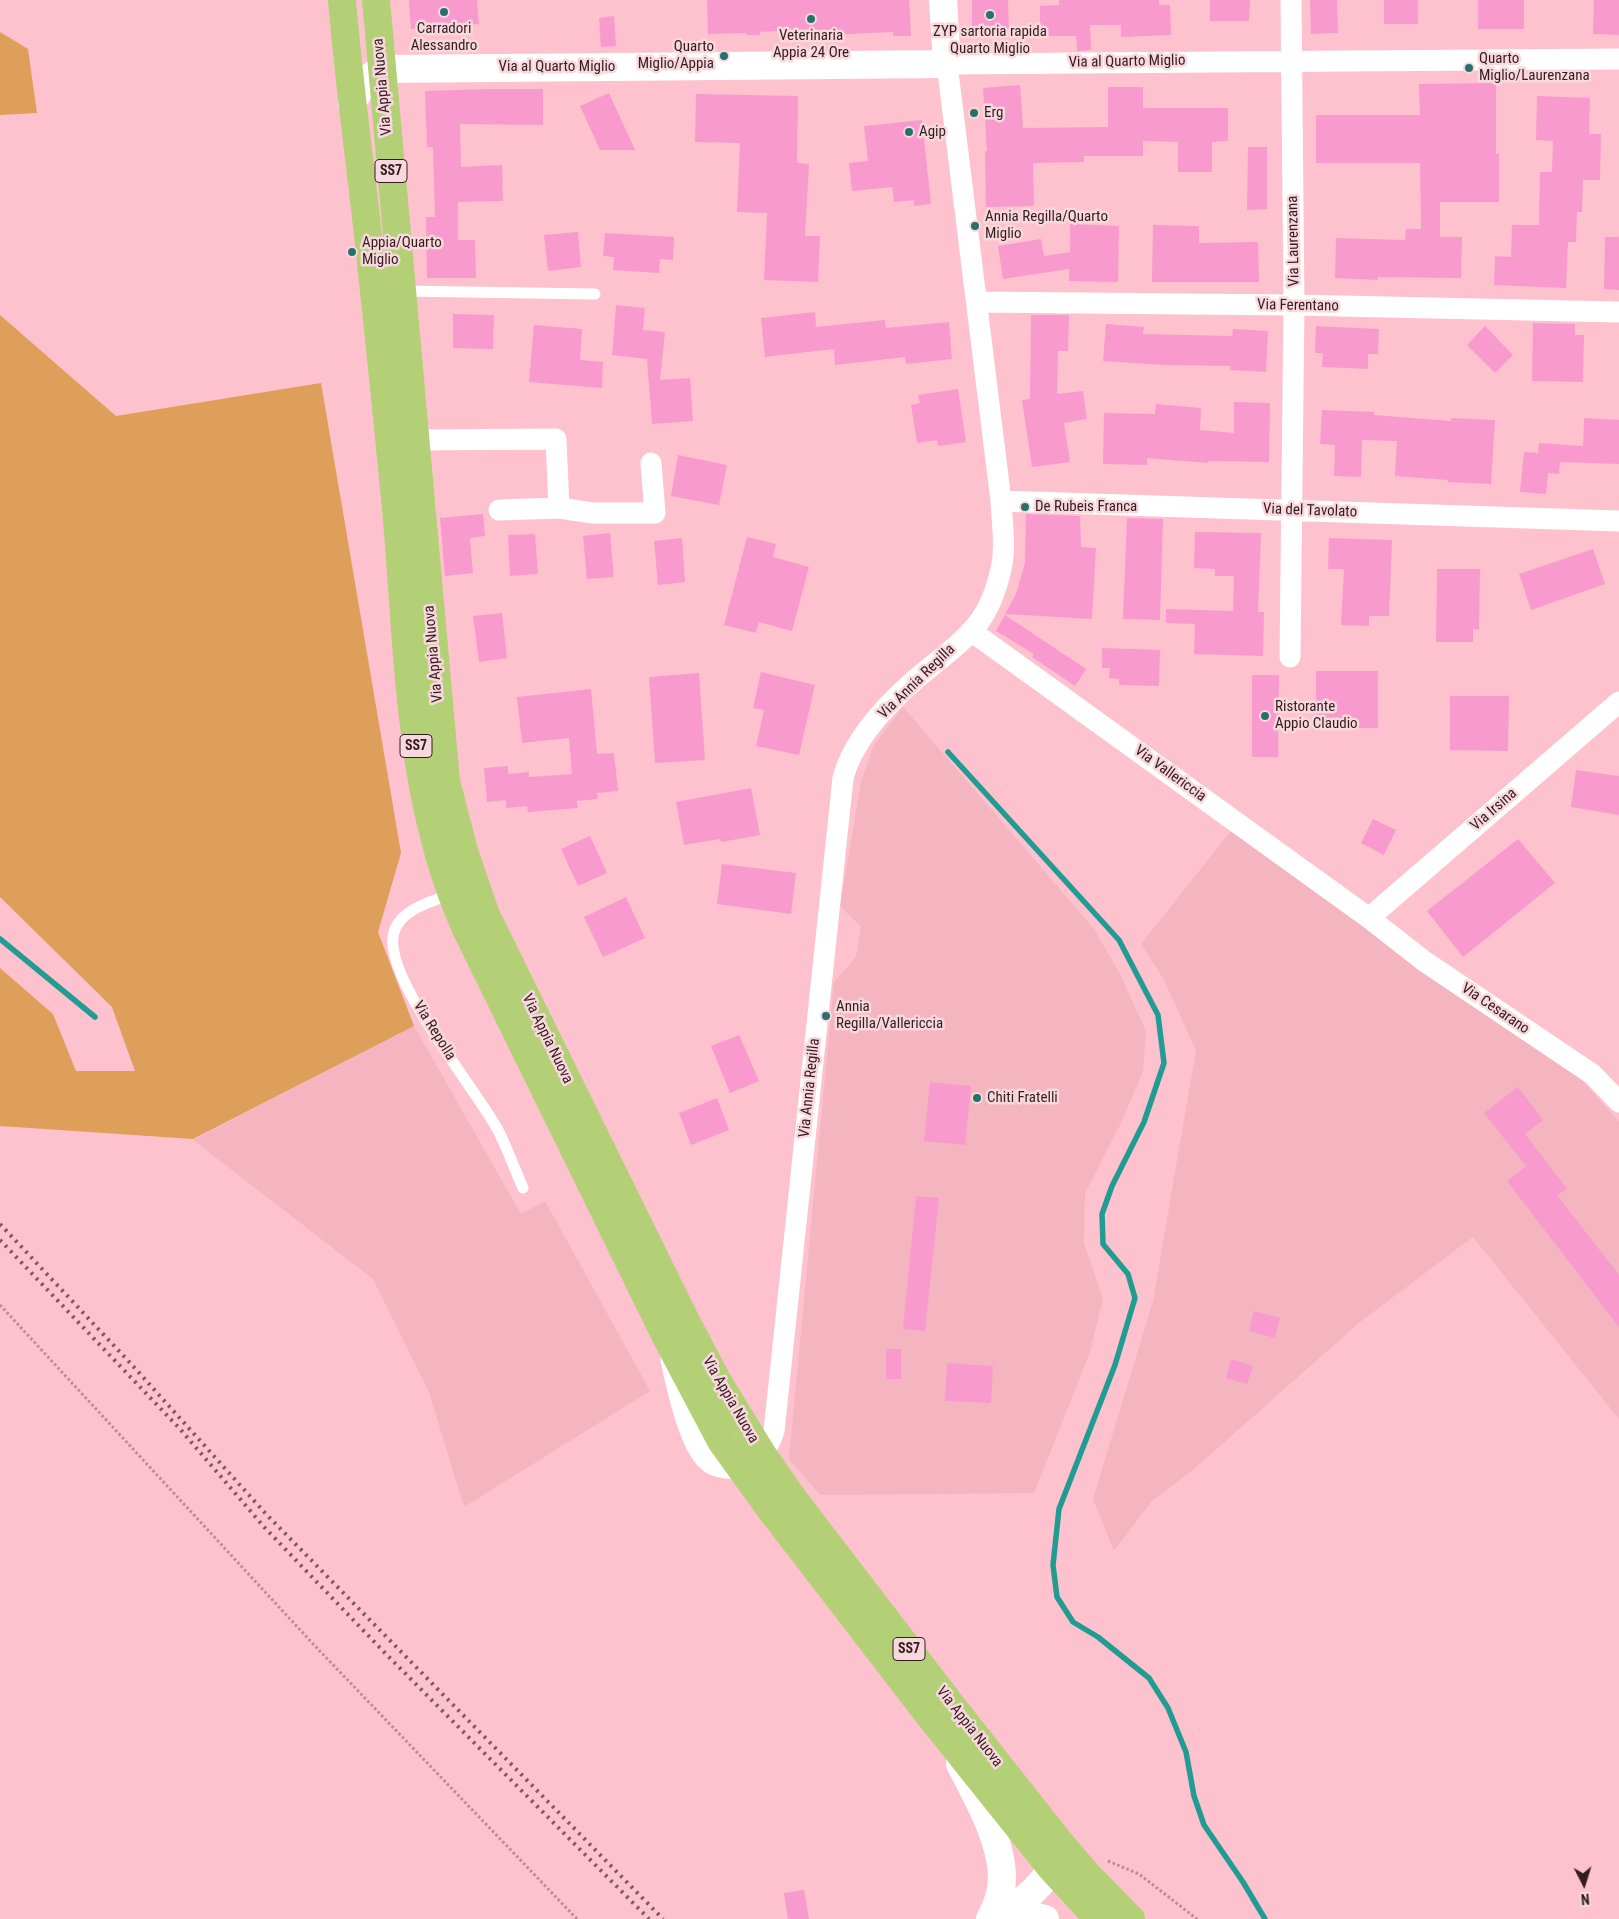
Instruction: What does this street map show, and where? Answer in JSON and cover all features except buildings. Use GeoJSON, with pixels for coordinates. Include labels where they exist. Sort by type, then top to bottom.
{"type":"FeatureCollection","features":[{"type":"Feature","properties":{"kind":"main road","name":"Via Appia Nuova"},"geometry":{"type":"LineString","coordinates":[[342,0],[383,371],[417,750],[431,828],[451,894],[466,929],[666,1338],[717,1432],[793,1498],[953,1707],[1058,1840],[1087,1874],[1131,1919]]}},
{"type":"Feature","properties":{"kind":"main road","name":"Via Appia Nuova"},"geometry":{"type":"LineString","coordinates":[[376,0],[446,780],[454,815],[486,915],[684,1318],[717,1380],[752,1462],[927,1713],[1051,1868],[1098,1919]]}},
{"type":"Feature","properties":{"kind":"street","name":"Via Annia Regilla"},"geometry":{"type":"LineString","coordinates":[[752,1462],[770,1445],[774,1431],[843,778],[846,767],[855,750],[881,715],[911,684],[972,631],[990,603],[1001,570],[1003,550],[1001,501],[947,64],[943,0]]}},
{"type":"Feature","properties":{"kind":"street","name":"Via Laurenzana"},"geometry":{"type":"LineString","coordinates":[[1290,656],[1294,306],[1291,0]]}},
{"type":"Feature","properties":{"kind":"street","name":"Via al Quarto Miglio"},"geometry":{"type":"LineString","coordinates":[[381,68],[1619,59]]}},
{"type":"Feature","properties":{"kind":"street"},"geometry":{"type":"LineString","coordinates":[[352,103],[365,81],[381,68]]}},
{"type":"Feature","properties":{"kind":"street","name":"Via Ferentano"},"geometry":{"type":"LineString","coordinates":[[977,302],[1619,312]]}},
{"type":"Feature","properties":{"kind":"street"},"geometry":{"type":"LineString","coordinates":[[415,440],[556,439],[559,508]]}},
{"type":"Feature","properties":{"kind":"street"},"geometry":{"type":"LineString","coordinates":[[499,510],[559,508],[593,513],[655,513],[651,463]]}},
{"type":"Feature","properties":{"kind":"street","name":"Via del Tavolato"},"geometry":{"type":"LineString","coordinates":[[1001,501],[1619,521]]}},
{"type":"Feature","properties":{"kind":"street","name":"Via Vallericcia"},"geometry":{"type":"LineString","coordinates":[[972,631],[1369,918]]}},
{"type":"Feature","properties":{"kind":"street","name":"Via Irsina"},"geometry":{"type":"LineString","coordinates":[[1369,918],[1619,702]]}},
{"type":"Feature","properties":{"kind":"street","name":"Via Cesarano"},"geometry":{"type":"LineString","coordinates":[[1369,918],[1424,961],[1592,1074],[1619,1102]]}},
{"type":"Feature","properties":{"kind":"street"},"geometry":{"type":"LineString","coordinates":[[927,1713],[959,1762],[982,1808],[992,1834],[1000,1862],[1002,1878],[996,1917]]}},
{"type":"Feature","properties":{"kind":"street"},"geometry":{"type":"LineString","coordinates":[[996,1917],[1036,1888],[1051,1868],[1056,1856],[1058,1840]]}},
{"type":"Feature","properties":{"kind":"street"},"geometry":{"type":"LineString","coordinates":[[996,1917],[1030,1916],[1045,1919]]}},
{"type":"Feature","properties":{"kind":"lane"},"geometry":{"type":"LineString","coordinates":[[402,291],[596,294]]}},
{"type":"Feature","properties":{"kind":"lane","name":"Via Repolla"},"geometry":{"type":"LineString","coordinates":[[451,894],[411,911],[401,918],[394,931],[392,944],[398,965],[418,1010],[499,1131],[523,1188]]}},
{"type":"Feature","properties":{"kind":"path"},"geometry":{"type":"LineString","coordinates":[[0,1305],[315,1646],[577,1919]]}},
{"type":"Feature","properties":{"kind":"path"},"geometry":{"type":"LineString","coordinates":[[1102,1861],[1108,1861],[1139,1874],[1197,1919]]}},
{"type":"Feature","properties":{"kind":"shaded area"},"geometry":{"type":"Polygon","coordinates":[[[0,32],[28,49],[37,113],[0,115],[0,32]]]}},
{"type":"Feature","properties":{"kind":"shaded area"},"geometry":{"type":"Polygon","coordinates":[[[0,315],[116,416],[321,383],[401,853],[378,932],[414,1026],[193,1139],[0,1126],[0,968],[53,1014],[76,1071],[135,1071],[112,1007],[0,897],[0,315]]]}},
{"type":"Feature","properties":{"kind":"shaded area","name":"Chiti Fratelli"},"geometry":{"type":"Polygon","coordinates":[[[903,707],[1094,929],[1119,972],[1146,1031],[1143,1071],[1120,1125],[1085,1193],[1084,1243],[1103,1299],[1090,1352],[1034,1493],[820,1495],[789,1459],[834,982],[856,957],[861,927],[840,906],[861,782],[874,745],[903,707]]]}},
{"type":"Feature","properties":{"kind":"shaded area"},"geometry":{"type":"Polygon","coordinates":[[[1231,831],[1575,1072],[1619,1122],[1619,1419],[1473,1237],[1360,1322],[1195,1468],[1151,1502],[1114,1551],[1093,1499],[1153,1301],[1196,1050],[1163,978],[1141,944],[1231,831]]]}},
{"type":"Feature","properties":{"kind":"shaded area"},"geometry":{"type":"Polygon","coordinates":[[[414,1026],[521,1214],[545,1201],[650,1391],[464,1507],[429,1392],[373,1279],[193,1140],[414,1026]]]}},
{"type":"Feature","properties":{"kind":"waterway"},"geometry":{"type":"LineString","coordinates":[[948,752],[1119,940],[1158,1015],[1164,1063],[1144,1122],[1112,1186],[1102,1214],[1103,1244],[1128,1274],[1135,1298],[1115,1365],[1059,1509],[1053,1565],[1057,1597],[1073,1622],[1098,1637],[1149,1678],[1168,1708],[1186,1752],[1194,1796],[1204,1825],[1243,1882],[1265,1919]]}},
{"type":"Feature","properties":{"kind":"waterway"},"geometry":{"type":"LineString","coordinates":[[0,939],[95,1017]]}},
{"type":"Feature","properties":{"kind":"railway"},"geometry":{"type":"LineString","coordinates":[[0,1224],[133,1366],[266,1514],[663,1919]]}},
{"type":"Feature","properties":{"kind":"railway"},"geometry":{"type":"LineString","coordinates":[[0,1240],[180,1429],[265,1528],[385,1653],[649,1919]]}},
{"type":"Feature","properties":{"kind":"place","name":"Carradori Alessandro"},"geometry":{"type":"Point","coordinates":[444,12]}},
{"type":"Feature","properties":{"kind":"place","name":"ZYP sartoria rapida Quarto Miglio"},"geometry":{"type":"Point","coordinates":[990,15]}},
{"type":"Feature","properties":{"kind":"place","name":"Veterinaria Appia 24 Ore"},"geometry":{"type":"Point","coordinates":[811,19]}},
{"type":"Feature","properties":{"kind":"place","name":"Quarto Miglio/Appia"},"geometry":{"type":"Point","coordinates":[724,56]}},
{"type":"Feature","properties":{"kind":"place","name":"Quarto Miglio/Laurenzana"},"geometry":{"type":"Point","coordinates":[1469,68]}},
{"type":"Feature","properties":{"kind":"place","name":"Erg"},"geometry":{"type":"Point","coordinates":[974,113]}},
{"type":"Feature","properties":{"kind":"place","name":"Agip"},"geometry":{"type":"Point","coordinates":[909,132]}},
{"type":"Feature","properties":{"kind":"place","name":"Annia Regilla/Quarto Miglio"},"geometry":{"type":"Point","coordinates":[975,226]}},
{"type":"Feature","properties":{"kind":"place","name":"Appia/Quarto Miglio"},"geometry":{"type":"Point","coordinates":[352,252]}},
{"type":"Feature","properties":{"kind":"place","name":"De Rubeis Franca"},"geometry":{"type":"Point","coordinates":[1025,507]}},
{"type":"Feature","properties":{"kind":"place","name":"Ristorante Appio Claudio"},"geometry":{"type":"Point","coordinates":[1265,716]}},
{"type":"Feature","properties":{"kind":"place","name":"Annia Regilla/Vallericcia"},"geometry":{"type":"Point","coordinates":[826,1016]}},
{"type":"Feature","properties":{"kind":"place","name":"Chiti Fratelli"},"geometry":{"type":"Point","coordinates":[977,1098]}}]}
